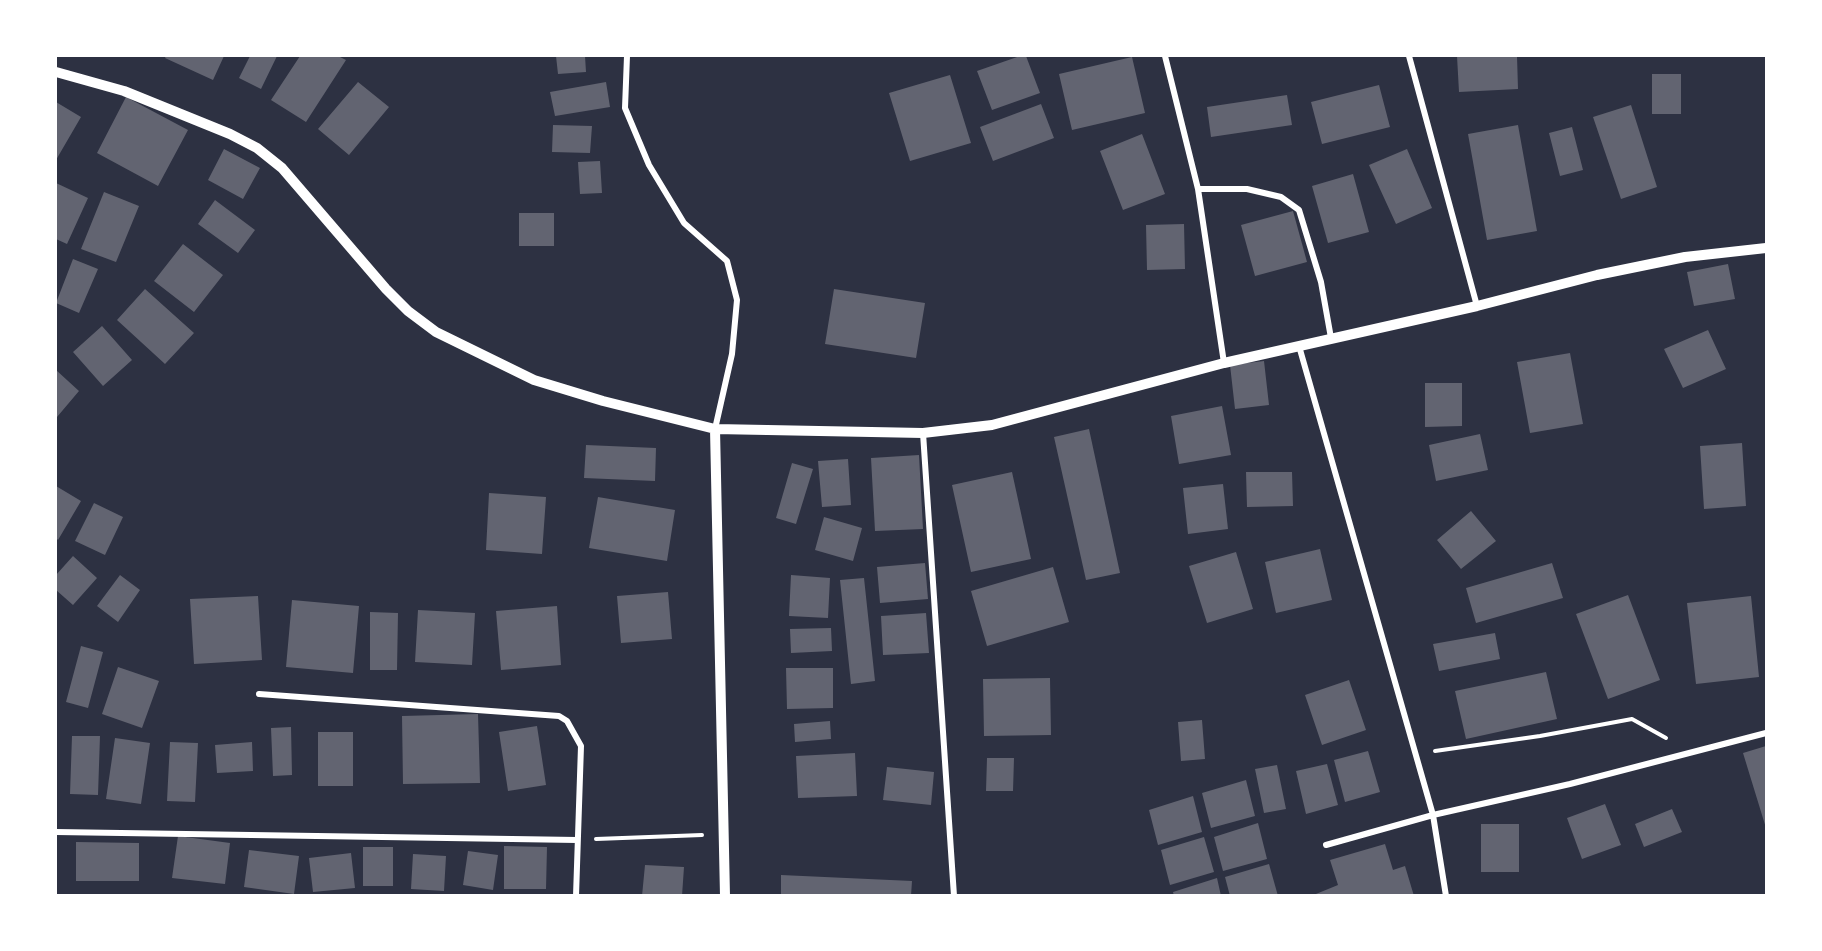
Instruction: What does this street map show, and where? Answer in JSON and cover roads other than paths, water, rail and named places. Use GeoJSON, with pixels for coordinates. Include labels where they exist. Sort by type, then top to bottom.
{"type":"FeatureCollection","features":[{"type":"Feature","properties":{"kind":"street"},"geometry":{"type":"LineString","coordinates":[[627,56],[626,108],[649,165],[684,223],[727,261],[737,300],[732,354],[715,429],[725,896]]}},
{"type":"Feature","properties":{"kind":"street"},"geometry":{"type":"LineString","coordinates":[[1165,56],[1198,189],[1224,363]]}},
{"type":"Feature","properties":{"kind":"street"},"geometry":{"type":"LineString","coordinates":[[1409,56],[1477,306]]}},
{"type":"Feature","properties":{"kind":"street"},"geometry":{"type":"LineString","coordinates":[[56,72],[123,92],[230,134],[257,148],[282,168],[386,289],[408,311],[436,332],[534,380],[603,401],[715,429],[923,434],[992,425],[1224,363],[1477,306],[1597,275],[1685,257],[1767,248]]}},
{"type":"Feature","properties":{"kind":"street"},"geometry":{"type":"LineString","coordinates":[[1198,189],[1247,189],[1281,197],[1299,210],[1321,282],[1331,338]]}},
{"type":"Feature","properties":{"kind":"street"},"geometry":{"type":"LineString","coordinates":[[1299,346],[1433,815],[1446,896]]}},
{"type":"Feature","properties":{"kind":"street"},"geometry":{"type":"LineString","coordinates":[[923,434],[954,896]]}},
{"type":"Feature","properties":{"kind":"street"},"geometry":{"type":"LineString","coordinates":[[259,694],[559,716],[574,729],[581,746],[576,896]]}},
{"type":"Feature","properties":{"kind":"street"},"geometry":{"type":"LineString","coordinates":[[1326,845],[1433,815],[1570,784],[1767,733]]}},
{"type":"Feature","properties":{"kind":"street"},"geometry":{"type":"LineString","coordinates":[[56,832],[577,840]]}}]}
